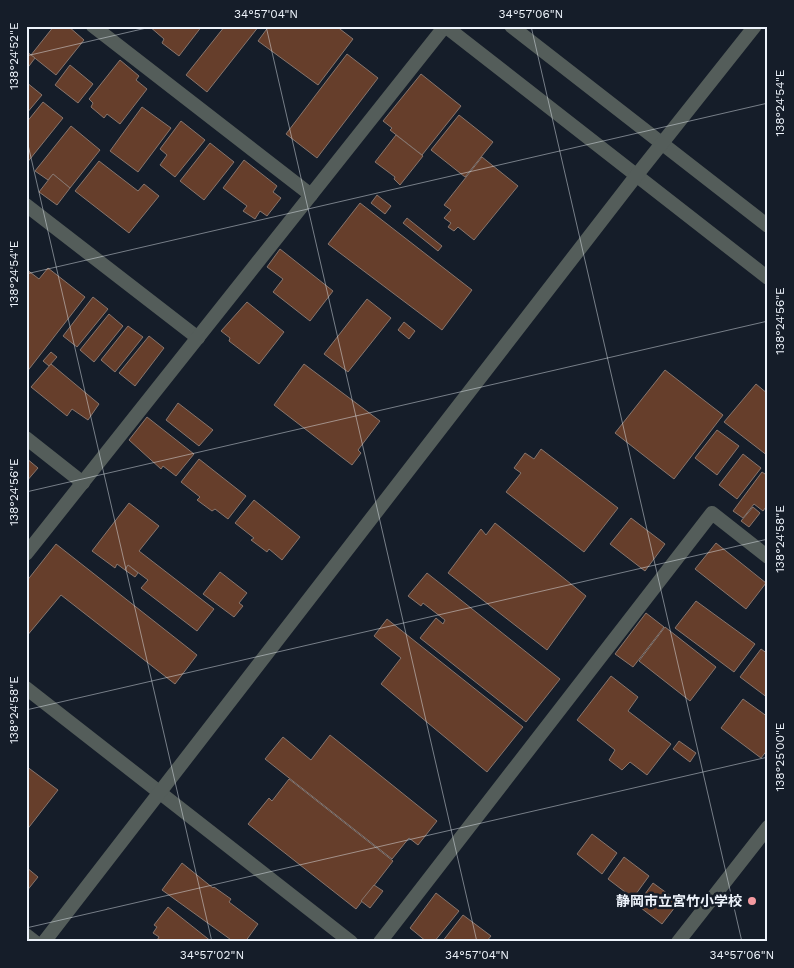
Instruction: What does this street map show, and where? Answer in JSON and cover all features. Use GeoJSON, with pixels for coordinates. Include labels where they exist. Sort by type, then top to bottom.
{"type":"FeatureCollection","features":[{"type":"Feature","properties":{"kind":"street"},"geometry":{"type":"LineString","coordinates":[[93,26],[311,196]]}},
{"type":"Feature","properties":{"kind":"street"},"geometry":{"type":"LineString","coordinates":[[26,554],[445,26],[768,278]]}},
{"type":"Feature","properties":{"kind":"street"},"geometry":{"type":"LineString","coordinates":[[510,26],[768,226]]}},
{"type":"Feature","properties":{"kind":"street"},"geometry":{"type":"LineString","coordinates":[[44,942],[636,176],[755,26]]}},
{"type":"Feature","properties":{"kind":"street"},"geometry":{"type":"LineString","coordinates":[[26,205],[198,338]]}},
{"type":"Feature","properties":{"kind":"street"},"geometry":{"type":"LineString","coordinates":[[26,438],[83,483]]}},
{"type":"Feature","properties":{"kind":"street"},"geometry":{"type":"LineString","coordinates":[[380,942],[712,513],[768,557]]}},
{"type":"Feature","properties":{"kind":"street"},"geometry":{"type":"LineString","coordinates":[[26,688],[351,942]]}},
{"type":"Feature","properties":{"kind":"street"},"geometry":{"type":"LineString","coordinates":[[678,942],[768,827]]}},
{"type":"Feature","properties":{"kind":"street"},"geometry":{"type":"LineString","coordinates":[[26,935],[35,942]]}},
{"type":"Feature","properties":{"kind":"building"},"geometry":{"type":"Polygon","coordinates":[[[54,26],[68,26],[84,40],[56,75],[31,55],[54,26]]]}},
{"type":"Feature","properties":{"kind":"building"},"geometry":{"type":"Polygon","coordinates":[[[149,26],[202,26],[179,56],[162,43],[164,39],[149,26]]]}},
{"type":"Feature","properties":{"kind":"building"},"geometry":{"type":"Polygon","coordinates":[[[225,26],[259,26],[207,92],[186,75],[225,26]]]}},
{"type":"Feature","properties":{"kind":"building"},"geometry":{"type":"Polygon","coordinates":[[[269,26],[336,26],[353,39],[318,85],[258,41],[269,26]]]}},
{"type":"Feature","properties":{"kind":"building"},"geometry":{"type":"Polygon","coordinates":[[[26,51],[35,58],[26,70],[26,51]]]}},
{"type":"Feature","properties":{"kind":"building"},"geometry":{"type":"Polygon","coordinates":[[[347,54],[378,78],[317,158],[286,134],[347,54]]]}},
{"type":"Feature","properties":{"kind":"building"},"geometry":{"type":"Polygon","coordinates":[[[120,60],[139,76],[136,80],[147,89],[120,124],[107,114],[104,118],[91,107],[93,103],[89,99],[120,60]]]}},
{"type":"Feature","properties":{"kind":"building"},"geometry":{"type":"Polygon","coordinates":[[[70,65],[93,84],[78,103],[55,85],[70,65]]]}},
{"type":"Feature","properties":{"kind":"building"},"geometry":{"type":"Polygon","coordinates":[[[421,74],[461,106],[422,155],[390,130],[392,128],[383,121],[421,74]]]}},
{"type":"Feature","properties":{"kind":"building"},"geometry":{"type":"Polygon","coordinates":[[[26,82],[42,95],[26,114],[26,82]]]}},
{"type":"Feature","properties":{"kind":"building"},"geometry":{"type":"Polygon","coordinates":[[[43,102],[63,118],[26,164],[26,123],[43,102]]]}},
{"type":"Feature","properties":{"kind":"building"},"geometry":{"type":"Polygon","coordinates":[[[142,107],[171,128],[138,172],[110,151],[142,107]]]}},
{"type":"Feature","properties":{"kind":"building"},"geometry":{"type":"Polygon","coordinates":[[[459,115],[493,142],[465,177],[431,150],[459,115]]]}},
{"type":"Feature","properties":{"kind":"building"},"geometry":{"type":"Polygon","coordinates":[[[181,121],[205,140],[175,177],[160,165],[167,155],[160,149],[181,121]]]}},
{"type":"Feature","properties":{"kind":"building"},"geometry":{"type":"Polygon","coordinates":[[[71,126],[100,150],[70,188],[53,174],[48,180],[35,171],[71,126]]]}},
{"type":"Feature","properties":{"kind":"building"},"geometry":{"type":"Polygon","coordinates":[[[396,135],[423,156],[400,185],[394,179],[395,177],[375,162],[396,135]]]}},
{"type":"Feature","properties":{"kind":"building"},"geometry":{"type":"Polygon","coordinates":[[[210,143],[234,162],[204,200],[180,181],[210,143]]]}},
{"type":"Feature","properties":{"kind":"building"},"geometry":{"type":"Polygon","coordinates":[[[482,157],[518,186],[474,240],[458,227],[454,231],[448,227],[451,223],[444,218],[451,210],[444,205],[482,157]]]}},
{"type":"Feature","properties":{"kind":"building"},"geometry":{"type":"Polygon","coordinates":[[[244,160],[277,186],[273,192],[281,198],[267,216],[260,211],[255,219],[243,211],[247,206],[223,188],[244,160]]]}},
{"type":"Feature","properties":{"kind":"building"},"geometry":{"type":"Polygon","coordinates":[[[99,161],[138,191],[144,184],[159,196],[129,233],[75,191],[99,161]]]}},
{"type":"Feature","properties":{"kind":"building"},"geometry":{"type":"Polygon","coordinates":[[[53,174],[70,188],[57,205],[39,192],[53,174]]]}},
{"type":"Feature","properties":{"kind":"building"},"geometry":{"type":"Polygon","coordinates":[[[377,195],[391,206],[385,214],[371,203],[377,195]]]}},
{"type":"Feature","properties":{"kind":"building"},"geometry":{"type":"Polygon","coordinates":[[[360,203],[472,290],[442,330],[328,244],[360,203]]]}},
{"type":"Feature","properties":{"kind":"building"},"geometry":{"type":"Polygon","coordinates":[[[407,218],[442,246],[438,251],[403,223],[407,218]]]}},
{"type":"Feature","properties":{"kind":"building"},"geometry":{"type":"Polygon","coordinates":[[[280,249],[333,291],[310,321],[273,292],[283,279],[267,267],[280,249]]]}},
{"type":"Feature","properties":{"kind":"building"},"geometry":{"type":"Polygon","coordinates":[[[48,268],[85,297],[26,373],[26,269],[39,279],[48,268]]]}},
{"type":"Feature","properties":{"kind":"building"},"geometry":{"type":"Polygon","coordinates":[[[93,297],[108,309],[77,347],[63,336],[93,297]]]}},
{"type":"Feature","properties":{"kind":"building"},"geometry":{"type":"Polygon","coordinates":[[[367,299],[391,318],[348,372],[324,354],[367,299]]]}},
{"type":"Feature","properties":{"kind":"building"},"geometry":{"type":"Polygon","coordinates":[[[247,302],[284,332],[259,364],[229,341],[230,338],[221,331],[247,302]]]}},
{"type":"Feature","properties":{"kind":"building"},"geometry":{"type":"Polygon","coordinates":[[[109,314],[123,326],[94,362],[80,350],[109,314]]]}},
{"type":"Feature","properties":{"kind":"building"},"geometry":{"type":"Polygon","coordinates":[[[404,322],[415,331],[409,339],[398,330],[404,322]]]}},
{"type":"Feature","properties":{"kind":"building"},"geometry":{"type":"Polygon","coordinates":[[[128,326],[143,337],[115,372],[101,360],[128,326]]]}},
{"type":"Feature","properties":{"kind":"building"},"geometry":{"type":"Polygon","coordinates":[[[149,336],[164,348],[135,386],[119,373],[149,336]]]}},
{"type":"Feature","properties":{"kind":"building"},"geometry":{"type":"Polygon","coordinates":[[[51,352],[57,357],[49,366],[43,361],[51,352]]]}},
{"type":"Feature","properties":{"kind":"building"},"geometry":{"type":"Polygon","coordinates":[[[51,364],[99,404],[88,420],[72,409],[67,416],[31,387],[51,364]]]}},
{"type":"Feature","properties":{"kind":"building"},"geometry":{"type":"Polygon","coordinates":[[[304,364],[380,421],[358,450],[361,453],[352,465],[274,405],[304,364]]]}},
{"type":"Feature","properties":{"kind":"building"},"geometry":{"type":"Polygon","coordinates":[[[665,370],[723,415],[674,479],[615,433],[665,370]]]}},
{"type":"Feature","properties":{"kind":"building"},"geometry":{"type":"Polygon","coordinates":[[[756,384],[768,394],[768,456],[724,422],[756,384]]]}},
{"type":"Feature","properties":{"kind":"building"},"geometry":{"type":"Polygon","coordinates":[[[178,403],[213,430],[199,446],[166,420],[178,403]]]}},
{"type":"Feature","properties":{"kind":"building"},"geometry":{"type":"Polygon","coordinates":[[[147,417],[194,454],[176,476],[163,466],[161,469],[129,440],[147,417]]]}},
{"type":"Feature","properties":{"kind":"building"},"geometry":{"type":"Polygon","coordinates":[[[717,430],[739,446],[717,475],[695,458],[717,430]]]}},
{"type":"Feature","properties":{"kind":"building"},"geometry":{"type":"Polygon","coordinates":[[[541,449],[618,508],[584,552],[506,492],[521,473],[514,468],[525,453],[534,459],[541,449]]]}},
{"type":"Feature","properties":{"kind":"building"},"geometry":{"type":"Polygon","coordinates":[[[743,454],[761,468],[737,499],[719,485],[743,454]]]}},
{"type":"Feature","properties":{"kind":"building"},"geometry":{"type":"Polygon","coordinates":[[[26,458],[38,468],[26,482],[26,458]]]}},
{"type":"Feature","properties":{"kind":"building"},"geometry":{"type":"Polygon","coordinates":[[[199,459],[246,496],[228,519],[215,509],[212,511],[197,500],[200,497],[181,482],[199,459]]]}},
{"type":"Feature","properties":{"kind":"building"},"geometry":{"type":"Polygon","coordinates":[[[768,471],[768,504],[763,511],[754,504],[743,518],[733,511],[762,472],[765,474],[768,471]]]}},
{"type":"Feature","properties":{"kind":"building"},"geometry":{"type":"Polygon","coordinates":[[[254,500],[300,537],[282,560],[269,549],[267,552],[251,540],[254,538],[235,523],[254,500]]]}},
{"type":"Feature","properties":{"kind":"building"},"geometry":{"type":"Polygon","coordinates":[[[129,503],[159,526],[139,551],[214,609],[197,631],[141,588],[148,580],[128,565],[125,570],[117,564],[115,568],[92,551],[129,503]]]}},
{"type":"Feature","properties":{"kind":"building"},"geometry":{"type":"Polygon","coordinates":[[[753,507],[760,513],[749,527],[741,521],[753,507]]]}},
{"type":"Feature","properties":{"kind":"building"},"geometry":{"type":"Polygon","coordinates":[[[631,518],[665,544],[645,571],[610,544],[631,518]]]}},
{"type":"Feature","properties":{"kind":"building"},"geometry":{"type":"Polygon","coordinates":[[[495,523],[586,596],[547,650],[448,573],[481,529],[486,535],[495,523]]]}},
{"type":"Feature","properties":{"kind":"building"},"geometry":{"type":"Polygon","coordinates":[[[716,543],[766,583],[746,609],[695,569],[716,543]]]}},
{"type":"Feature","properties":{"kind":"building"},"geometry":{"type":"Polygon","coordinates":[[[56,544],[197,655],[175,684],[61,595],[26,637],[26,582],[56,544]]]}},
{"type":"Feature","properties":{"kind":"building"},"geometry":{"type":"Polygon","coordinates":[[[128,565],[138,573],[135,577],[125,570],[128,565]]]}},
{"type":"Feature","properties":{"kind":"building"},"geometry":{"type":"Polygon","coordinates":[[[220,572],[247,593],[239,603],[243,606],[234,617],[203,594],[220,572]]]}},
{"type":"Feature","properties":{"kind":"building"},"geometry":{"type":"Polygon","coordinates":[[[427,573],[560,679],[526,722],[420,638],[436,618],[443,624],[445,620],[423,603],[421,606],[408,596],[427,573]]]}},
{"type":"Feature","properties":{"kind":"building"},"geometry":{"type":"Polygon","coordinates":[[[696,601],[755,644],[734,672],[675,628],[696,601]]]}},
{"type":"Feature","properties":{"kind":"building"},"geometry":{"type":"Polygon","coordinates":[[[646,613],[664,627],[633,667],[615,654],[646,613]]]}},
{"type":"Feature","properties":{"kind":"building"},"geometry":{"type":"Polygon","coordinates":[[[387,619],[523,727],[487,772],[381,684],[401,658],[374,636],[387,619]]]}},
{"type":"Feature","properties":{"kind":"building"},"geometry":{"type":"Polygon","coordinates":[[[665,627],[716,667],[690,701],[639,661],[665,627]]]}},
{"type":"Feature","properties":{"kind":"building"},"geometry":{"type":"Polygon","coordinates":[[[761,649],[768,654],[768,698],[740,677],[761,649]]]}},
{"type":"Feature","properties":{"kind":"building"},"geometry":{"type":"Polygon","coordinates":[[[611,676],[638,697],[628,711],[671,744],[647,775],[630,762],[622,770],[609,760],[615,750],[577,720],[611,676]]]}},
{"type":"Feature","properties":{"kind":"building"},"geometry":{"type":"Polygon","coordinates":[[[743,699],[768,717],[768,749],[761,758],[721,728],[743,699]]]}},
{"type":"Feature","properties":{"kind":"building"},"geometry":{"type":"Polygon","coordinates":[[[330,735],[437,821],[418,845],[409,838],[392,859],[265,759],[283,737],[311,760],[330,735]]]}},
{"type":"Feature","properties":{"kind":"building"},"geometry":{"type":"Polygon","coordinates":[[[679,741],[696,753],[690,762],[673,749],[679,741]]]}},
{"type":"Feature","properties":{"kind":"building"},"geometry":{"type":"Polygon","coordinates":[[[26,766],[58,790],[26,831],[26,766]]]}},
{"type":"Feature","properties":{"kind":"building"},"geometry":{"type":"Polygon","coordinates":[[[289,779],[393,861],[356,909],[248,824],[269,798],[272,801],[289,779]]]}},
{"type":"Feature","properties":{"kind":"building"},"geometry":{"type":"Polygon","coordinates":[[[592,834],[617,853],[602,874],[577,854],[592,834]]]}},
{"type":"Feature","properties":{"kind":"building"},"geometry":{"type":"Polygon","coordinates":[[[624,857],[649,876],[633,898],[608,879],[624,857]]]}},
{"type":"Feature","properties":{"kind":"building"},"geometry":{"type":"Polygon","coordinates":[[[182,863],[213,888],[231,899],[229,902],[258,924],[245,942],[234,942],[162,890],[182,863]]]}},
{"type":"Feature","properties":{"kind":"building"},"geometry":{"type":"Polygon","coordinates":[[[26,867],[38,877],[26,892],[26,867]]]}},
{"type":"Feature","properties":{"kind":"building"},"geometry":{"type":"Polygon","coordinates":[[[653,883],[679,902],[662,924],[637,905],[653,883]]]}},
{"type":"Feature","properties":{"kind":"building"},"geometry":{"type":"Polygon","coordinates":[[[374,885],[383,891],[370,908],[361,901],[374,885]]]}},
{"type":"Feature","properties":{"kind":"building"},"geometry":{"type":"Polygon","coordinates":[[[436,893],[459,911],[434,942],[427,942],[410,928],[436,893]]]}},
{"type":"Feature","properties":{"kind":"building"},"geometry":{"type":"Polygon","coordinates":[[[168,907],[212,942],[156,942],[159,937],[153,933],[157,927],[154,925],[168,907]]]}},
{"type":"Feature","properties":{"kind":"building"},"geometry":{"type":"Polygon","coordinates":[[[463,915],[491,936],[486,942],[442,942],[463,915]]]}},
{"type":"Feature","properties":{"kind":"place","name":"静岡市立宮竹小学校"},"geometry":{"type":"Point","coordinates":[752,901]}}]}
